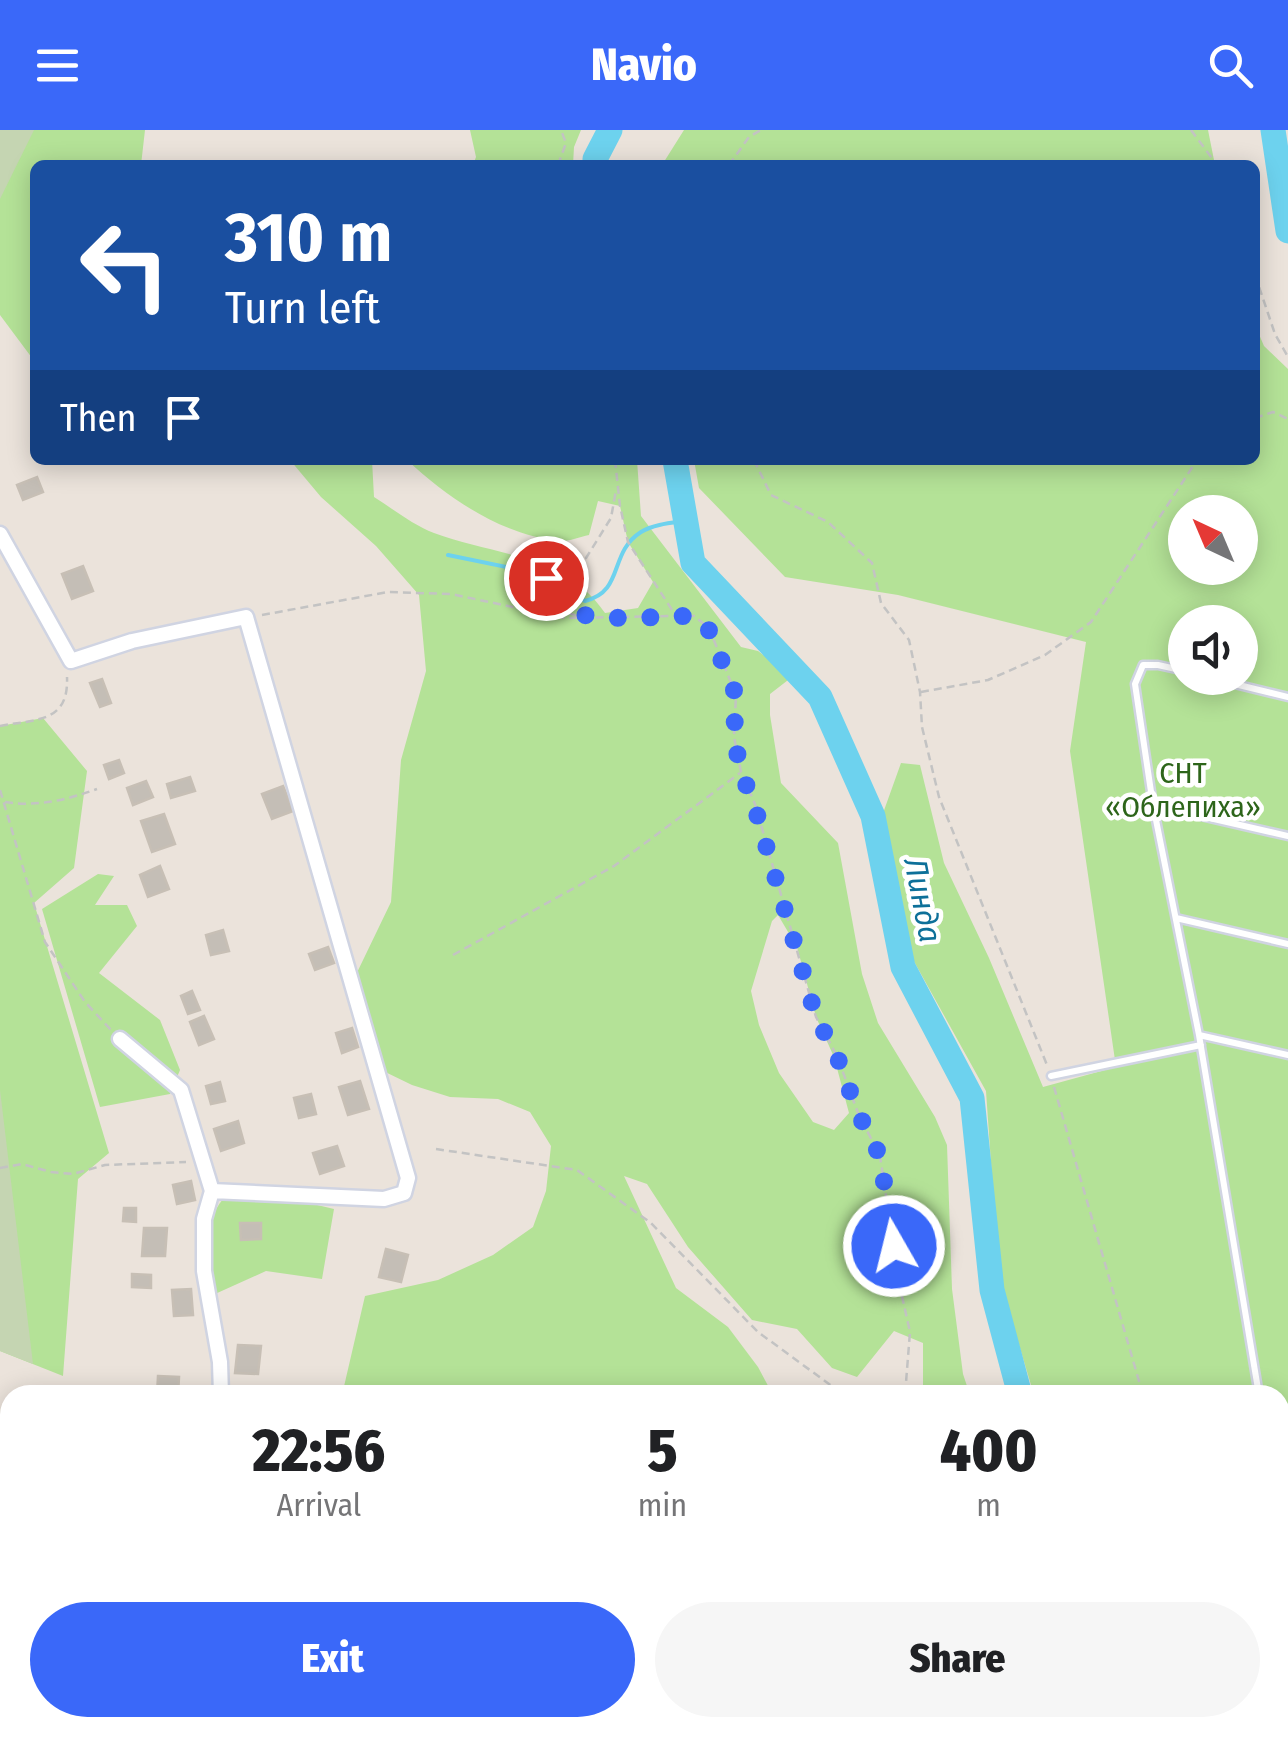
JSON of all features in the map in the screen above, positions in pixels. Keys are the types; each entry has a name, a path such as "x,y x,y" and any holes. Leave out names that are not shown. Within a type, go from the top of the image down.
{"street":[{"path":"0,534 71,661 132,640 246,616 408,1178 404,1194 384,1199 212,1191"},
{"path":"120,1039 182,1090 212,1191 204,1219 204,1271 221,1385"}],"lane":[{"path":"1168,667 1143,665 1135,684 1152,805 1201,1045 1257,1385"},
{"path":"1258,690 1288,697"},
{"path":"1152,805 1288,836"},
{"path":"1176,918 1288,944"},
{"path":"1199,1035 1288,1055"},
{"path":"1050,1076 1201,1045"}],"path":[{"path":"560,160 566,143 562,130"},
{"path":"733,160 749,137 761,130"},
{"path":"1191,130 1213,160"},
{"path":"1260,290 1275,334 1288,357"},
{"path":"1260,416 1273,412 1288,419"},
{"path":"615,465 628,542 676,616"},
{"path":"757,465 772,495 828,522 872,564 882,603 909,640 920,692 922,728 938,797 1050,1076 1139,1385"},
{"path":"920,692 988,680 1045,655 1091,622 1194,465"},
{"path":"578,616 548,602 543,593 545,582 556,565 586,558 611,518 617,483"},
{"path":"246,616 388,592 451,594 565,618 694,616 708,628 736,695 734,737 741,772 754,804 816,1017 880,1156 910,1332 906,1385"},
{"path":"0,726 44,718 59,711 68,696 71,661"},
{"path":"452,955 614,866 741,772"},
{"path":"4,802 31,806 97,789"},
{"path":"0,790 46,942 86,1002 120,1039"},
{"path":"436,1149 576,1170 651,1223 758,1332 830,1385"},
{"path":"0,1168 22,1164 72,1174 106,1165 142,1162 204,1164"}],"green space":[{"path":"0,130 145,130 142,160 30,160 30,355 0,315"},
{"path":"0,130 34,130 0,199"},
{"path":"470,130 581,130 573,160 475,160"},
{"path":"684,130 1208,130 1214,160 665,160"},
{"name":"СНТ «Облепиха»","path":"1260,337 1264,346 1288,369 1288,1385 1031,1385 999,1278 986,1091 911,956 882,816 901,763 920,765 944,863 1043,1087 1116,1067 1070,751 1086,642 898,595 785,577 699,488 695,465 1260,465"},
{"path":"294,465 372,465 374,497 418,526 550,568 571,579 605,613 638,608 653,582 628,542 620,506 598,501 589,535 562,541 537,537 476,512 413,465 637,465 641,516 741,647 758,651 792,677 770,694 781,783 838,843 862,974 878,1023 935,1117 947,1145 952,1289 967,1385 923,1385 923,1343 894,1331 857,1377 832,1368 797,1329 752,1320 688,1247 647,1184 624,1176 676,1288 728,1327 768,1385 344,1385 365,1296 438,1280 493,1255 533,1227 546,1191 551,1146 530,1112 498,1099 450,1097 377,1068 351,985 391,902 401,760 426,671 419,595 376,546 321,497","holes":["778,915 797,947 816,1017 834,1057 849,1113 834,1130 813,1122 779,1073 759,1025 751,991 772,921"]},
{"path":"43,718 87,771 74,868 34,903 109,1153 78,1179 63,1376 0,1351 0,726"},
{"path":"98,874 114,876 95,905 127,905 137,926 99,973 160,1020 180,1070 170,1094 100,1107 42,909"},
{"path":"0,1090 33,1364 0,1351"},
{"path":"223,1199 292,1199 334,1209 322,1279 266,1271 215,1294 209,1232"}],"building":[{"path":"37,477 43,492 23,500 17,485"},
{"path":"83,566 93,591 72,599 62,574"},
{"path":"102,679 111,703 100,707 90,683"},
{"path":"119,760 124,773 109,779 104,765"},
{"path":"190,777 195,791 171,798 167,784"},
{"path":"146,781 153,797 133,805 127,788"},
{"path":"283,786 293,811 272,819 262,794"},
{"path":"164,814 175,844 152,852 141,821"},
{"path":"160,866 169,889 148,897 140,875"},
{"path":"223,930 229,951 211,955 206,935"},
{"path":"328,947 334,963 315,970 309,954"},
{"path":"192,991 200,1010 188,1014 181,996"},
{"path":"204,1016 214,1039 199,1045 190,1022"},
{"path":"352,1028 358,1047 342,1053 336,1033"},
{"path":"360,1081 369,1109 348,1115 339,1087"},
{"path":"220,1082 225,1101 211,1104 206,1086"},
{"path":"311,1094 316,1114 299,1118 294,1098"},
{"path":"238,1121 244,1143 221,1151 214,1129"},
{"path":"337,1146 344,1166 320,1174 313,1153"},
{"path":"191,1181 195,1200 177,1204 173,1185"},
{"path":"124,1208 136,1208 136,1222 123,1221"},
{"path":"240,1223 261,1223 261,1239 241,1240"},
{"path":"144,1228 167,1228 165,1256 142,1256"},
{"path":"386,1249 408,1255 401,1282 379,1277"},
{"path":"132,1274 151,1275 151,1288 132,1287"},
{"path":"191,1289 193,1315 174,1316 172,1290"},
{"path":"238,1345 261,1346 258,1374 235,1373"},
{"path":"158,1376 179,1377 179,1385 158,1385"}],"waterway":[{"name":"Линда","path":"595,160 610,130"},
{"name":"Линда","path":"1273,130 1288,231"},
{"name":"Линда","path":"676,465 693,563 820,697 873,816 903,967 972,1098 992,1290 1017,1385"},
{"path":"448,555 531,572 585,601 606,589 624,550 641,532 686,521"}],"route":[{"path":"546,578 543,593 558,610 578,616 694,616 708,628 736,695 734,737 741,772 754,804 816,1017 880,1156 894,1246"}]}
